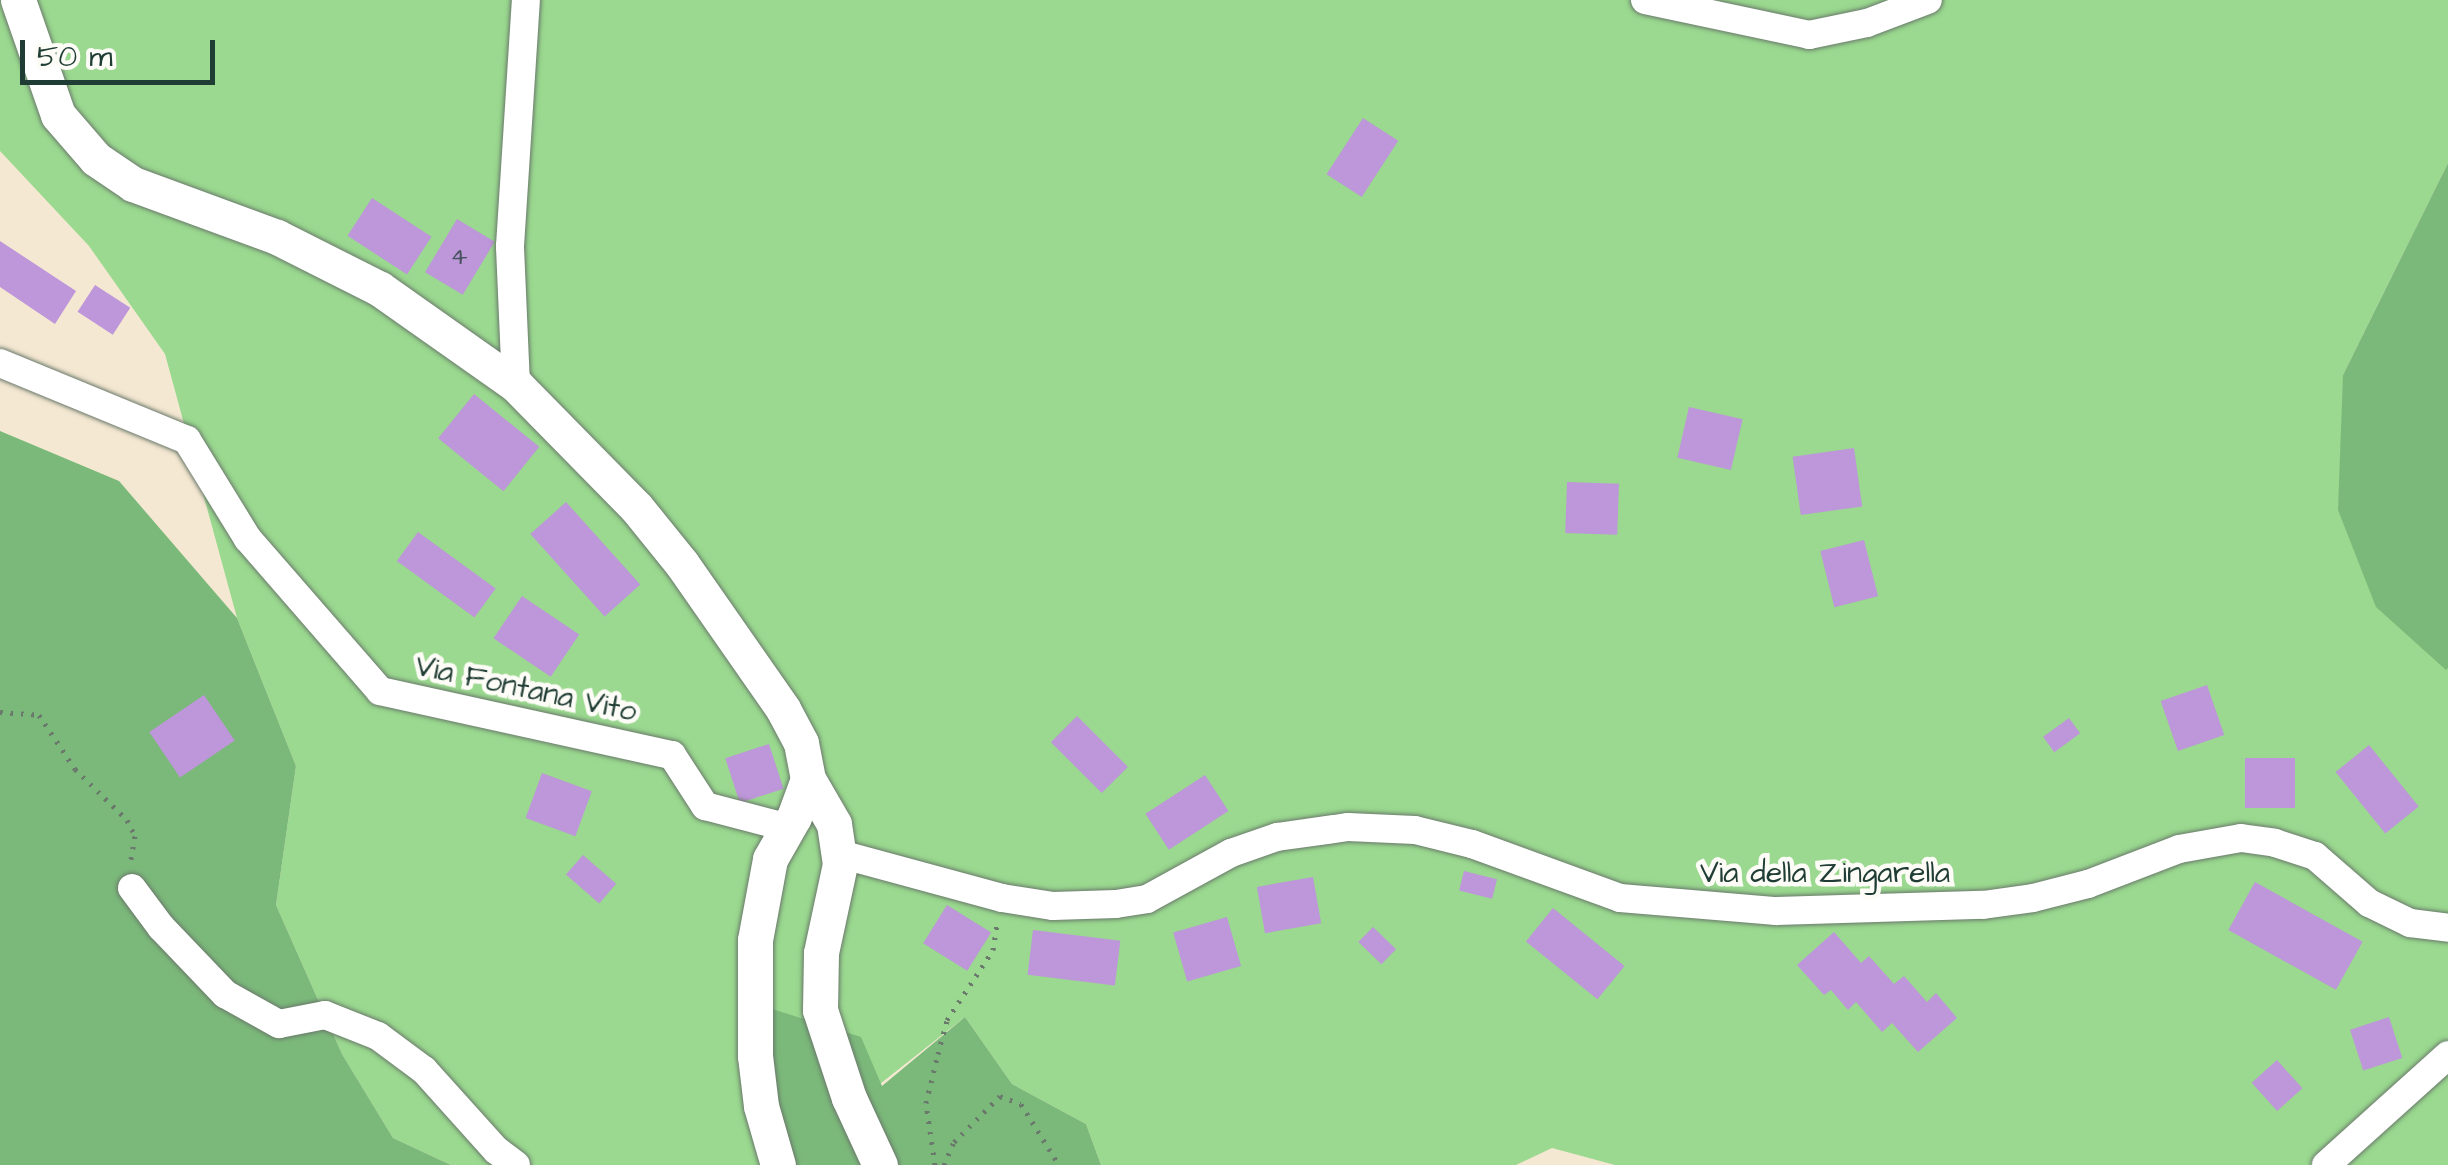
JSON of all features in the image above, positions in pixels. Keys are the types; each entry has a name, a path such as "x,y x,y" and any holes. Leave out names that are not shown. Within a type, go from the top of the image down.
{"street":[{"path":"18,0 58,115 96,159 132,184 326,258 380,289 516,385 636,507 682,564 783,708 801,744 808,779 834,824 840,854 820,953 820,1010 849,1098 880,1165"},
{"path":"516,385 510,246 526,0"},
{"path":"1645,0 1809,35 1867,23 1928,0"},
{"name":"Via Fontana Vito","path":"0,362 186,440 248,539 380,690 672,755 704,806 786,828"},
{"path":"777,1165 757,1079 752,1003 761,890 774,848 808,779"},
{"name":"Via della Zingarella","path":"840,854 1002,898 1053,906 1147,898 1232,853 1278,837 1348,828 1416,830 1472,844 1620,898 1776,911 1983,904 2070,889 2179,850 2241,838 2315,856 2369,903 2410,923 2448,928"},
{"path":"132,888 161,927 226,994 279,1024 325,1016 378,1036 436,1081 496,1150 516,1165"},
{"path":"2326,1165 2448,1055"}],"path":[{"path":"0,712 40,715 74,769 127,820 135,836 132,888"},
{"path":"935,1165 926,1104 938,1054 947,1020 993,950 1002,898"},
{"path":"944,1165 954,1142 982,1108 1000,1096 1020,1104 1059,1165"}],"green space":[{"path":"0,0 2448,0 2448,163 2343,375 2448,669 2448,1165 1615,1165 1552,1148 1516,1165 1101,1165 1086,1124 1012,1084 965,1017 777,1165 451,1165 393,1138 342,1054 276,905 296,766 237,618 165,354 89,246 0,151"},
{"path":"2448,163 2446,670 2376,607 2338,510 2343,375"},
{"path":"0,431 119,481 237,618 296,766 276,905 342,1054 393,1138 451,1165 0,1165"},
{"path":"753,1003 861,1037 882,1086 965,1017 1012,1084 1086,1124 1101,1165 777,1165"}],"building":[{"path":"1363,118 1398,141 1362,197 1327,174"},
{"path":"372,198 432,237 407,274 347,236"},
{"path":"457,219 495,242 463,295 425,272"},
{"path":"0,241 76,291 55,324 0,287"},
{"path":"95,285 130,308 113,335 78,312"},
{"path":"474,394 539,447 503,491 438,438"},
{"path":"1689,407 1743,419 1731,470 1677,458"},
{"path":"1854,448 1862,506 1801,515 1793,457"},
{"path":"1567,482 1619,484 1617,535 1565,533"},
{"path":"566,502 640,584 605,617 530,534"},
{"path":"418,532 496,588 475,618 397,561"},
{"path":"1864,540 1878,596 1834,607 1820,551"},
{"path":"522,596 579,635 551,677 493,638"},
{"path":"2207,685 2224,735 2178,751 2161,701"},
{"path":"204,695 235,741 180,778 149,732"},
{"path":"1077,716 1128,767 1102,793 1051,742"},
{"path":"2069,718 2080,733 2054,752 2043,737"},
{"path":"769,744 784,789 740,803 725,758"},
{"path":"2369,745 2419,806 2385,833 2336,772"},
{"path":"2245,758 2295,758 2295,808 2245,808"},
{"path":"542,773 592,791 575,836 526,818"},
{"path":"1205,775 1228,811 1169,850 1145,814"},
{"path":"583,855 616,884 599,903 566,875"},
{"path":"1464,871 1497,879 1492,899 1459,890"},
{"path":"1313,877 1321,923 1265,933 1257,887"},
{"path":"2255,882 2363,942 2336,990 2228,930"},
{"path":"947,905 991,933 967,971 923,943"},
{"path":"1553,908 1624,966 1597,999 1526,941"},
{"path":"1227,917 1241,966 1187,981 1173,932"},
{"path":"1373,927 1396,949 1381,964 1358,942"},
{"path":"1033,930 1120,941 1115,985 1028,975"},
{"path":"1834,932 1861,963 1869,956 1894,984 1904,976 1927,1002 1936,993 1957,1018 1918,1052 1892,1023 1882,1032 1856,1002 1848,1010 1831,990 1824,995 1797,965"},
{"path":"2389,1017 2402,1058 2363,1071 2350,1030"},
{"path":"2277,1060 2302,1088 2277,1111 2252,1083"}]}
